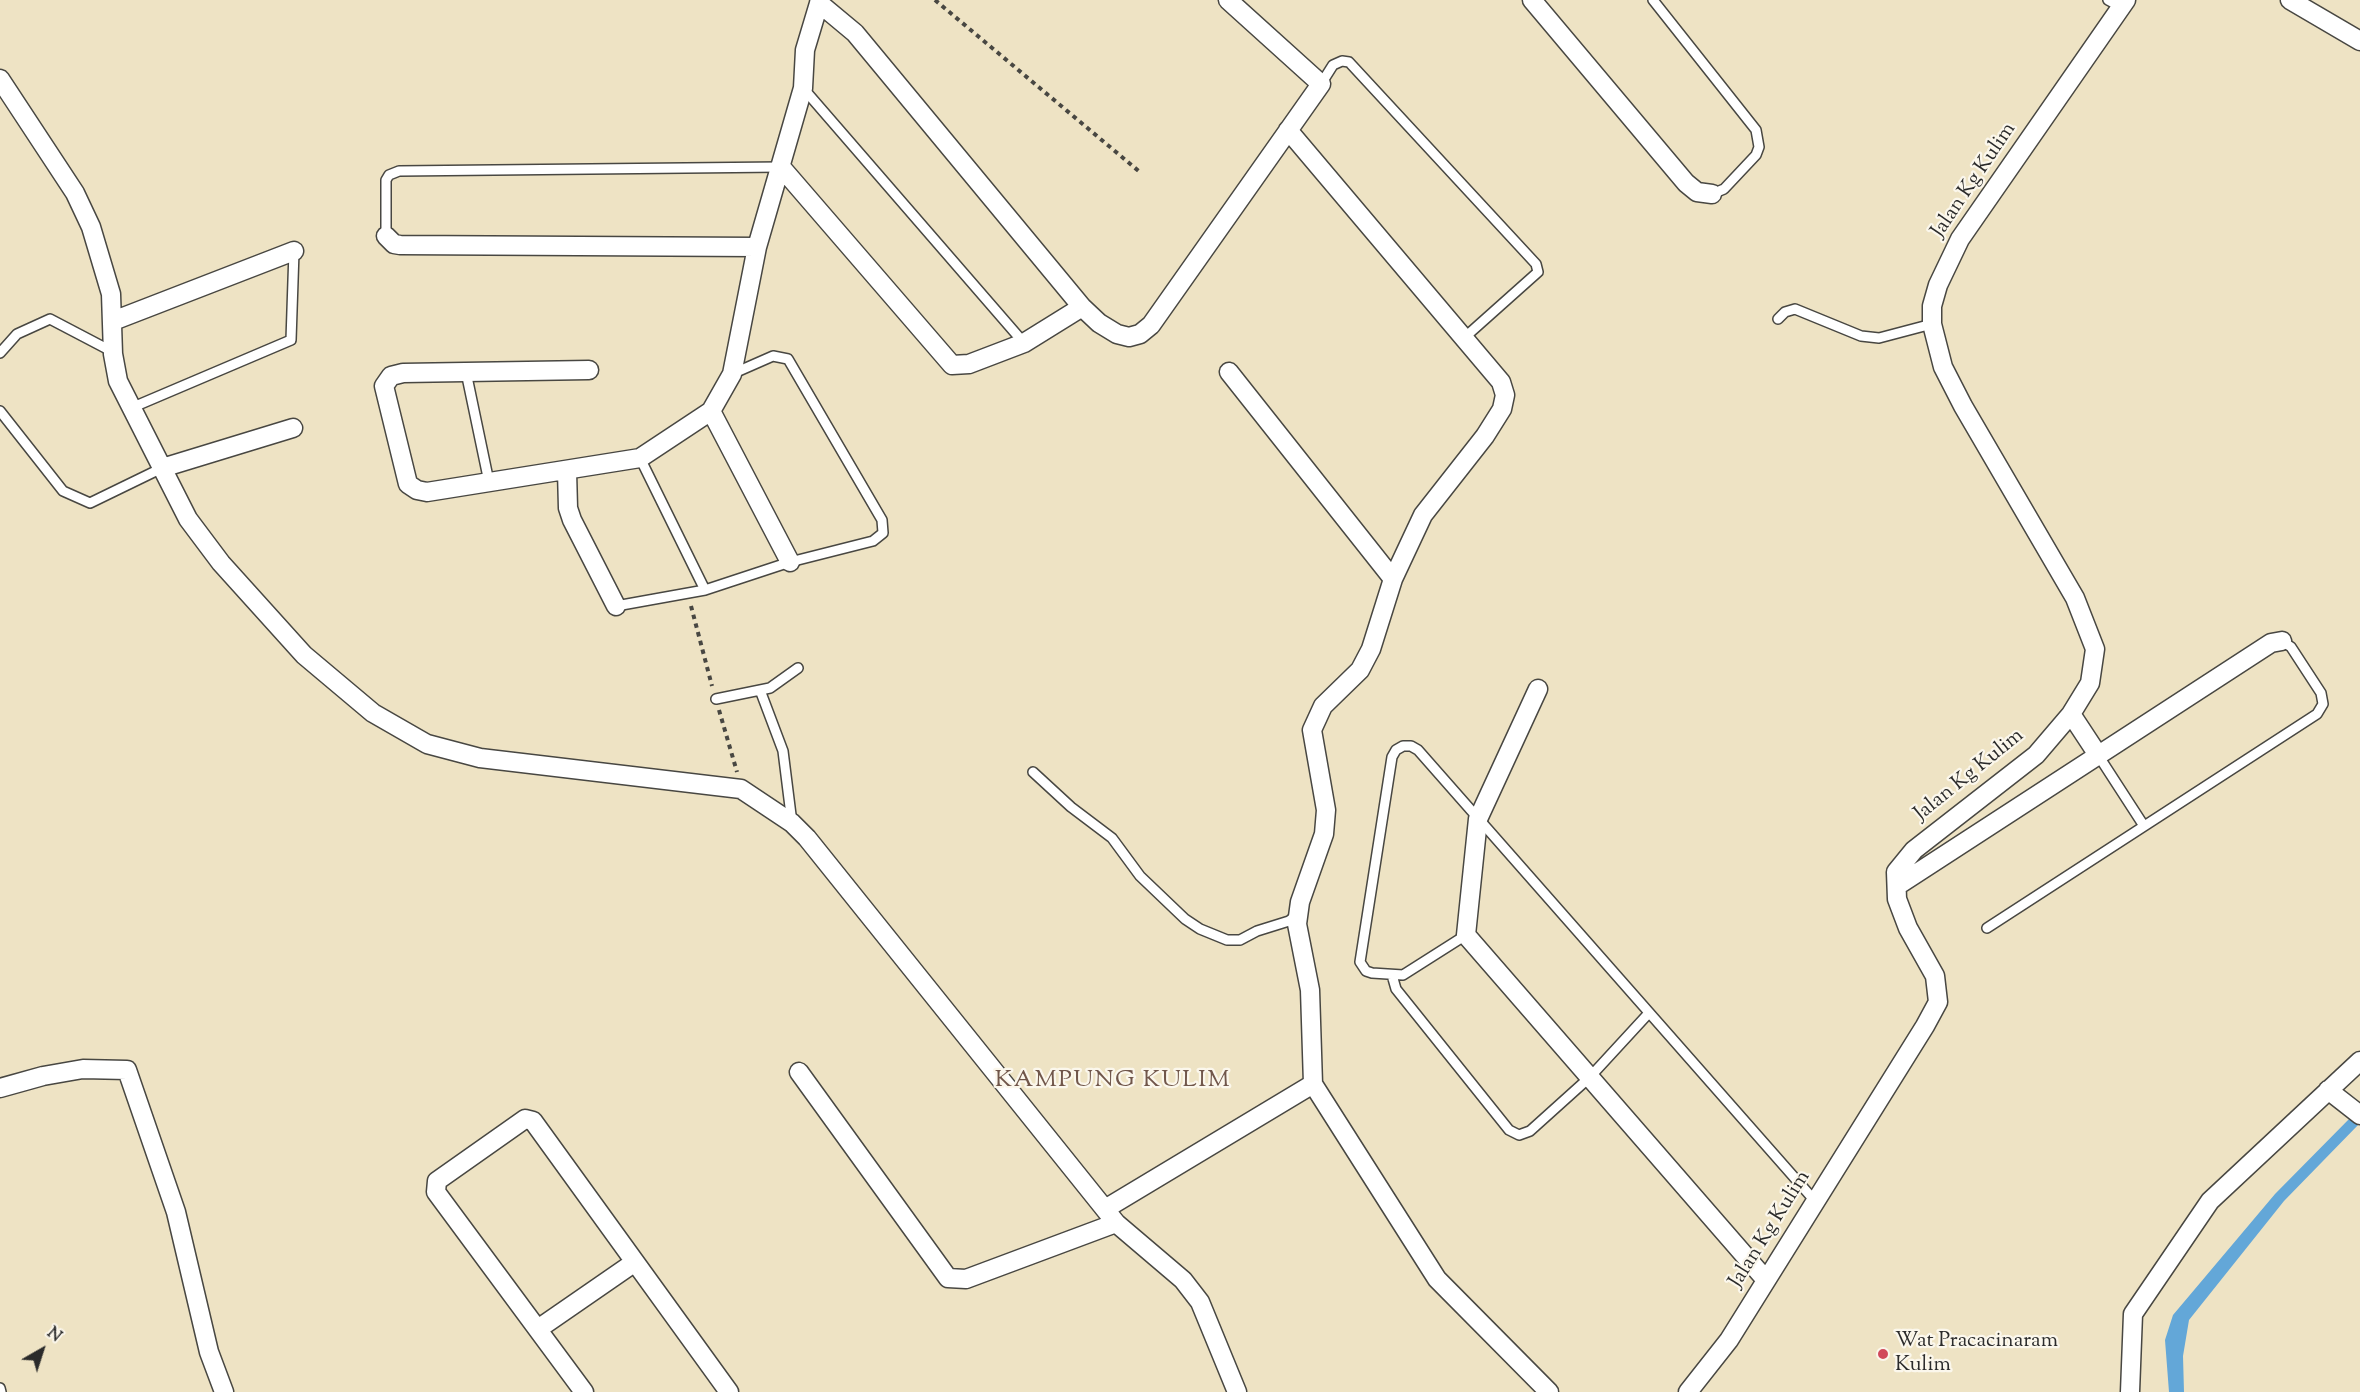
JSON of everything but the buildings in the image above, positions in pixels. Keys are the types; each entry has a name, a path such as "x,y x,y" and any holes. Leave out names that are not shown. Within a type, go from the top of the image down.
{"street":[{"path":"589,370 403,373 391,376 384,386 408,484 417,490 427,492 640,458 711,411 732,374 757,247 803,88 805,50 819,2 855,33 1082,307 1099,323 1117,334 1129,337 1140,334 1151,325 1321,84 1228,0"},
{"path":"1532,0 1686,183 1697,192 1712,194"},
{"path":"2290,0 2360,41"},
{"name":"Jalan Kg Kulim","path":"1688,1392 1729,1340 1926,1026 1938,1002 1935,976 1908,927 1897,899 1896,872 1914,850 2036,755 2071,714 2090,683 2095,649 2075,598 1963,406 1943,367 1932,324 1932,306 1938,285 1960,239 2119,3"},
{"path":"0,79 75,193 91,227 111,294 113,352 118,381 188,519 221,562 304,655 373,713 427,744 480,758 741,789 792,823 807,838 1110,1216 1183,1280 1200,1302 1237,1392"},
{"path":"1288,130 1464,338 1500,382 1505,395 1502,409 1485,436 1423,515 1393,579 1371,649 1360,670 1323,706 1312,730 1326,810 1324,834 1300,902 1298,924 1310,990 1313,1084 1437,1280 1549,1392"},
{"path":"781,166 952,364 969,364 1024,343 1082,307"},
{"path":"386,236 394,244 400,245 757,247"},
{"path":"113,321 294,251"},
{"path":"1229,372 1393,579"},
{"path":"711,411 790,562"},
{"path":"162,468 293,428"},
{"path":"567,471 568,508 572,520 616,606"},
{"path":"1897,886 2271,643 2282,641"},
{"path":"1538,689 1479,819 1466,935 1766,1280"},
{"path":"2071,714 2098,755"},
{"path":"2130,1392 2133,1314 2210,1201 2360,1061"},
{"path":"0,1088 43,1076 83,1069 127,1070 176,1212 209,1352 224,1392"},
{"path":"799,1072 948,1278 966,1279 1110,1216 1313,1084"},
{"path":"2328,1090 2360,1115"},
{"path":"584,1392 436,1192 437,1181 525,1119 533,1121 729,1392"},
{"path":"538,1329 635,1262"}],"lane":[{"path":"1653,0 1755,130 1759,147 1756,155 1724,189 1712,194"},
{"path":"1321,84 1333,65 1342,61 1349,62 1536,264 1538,272 1464,338"},
{"path":"803,88 1024,343"},
{"path":"386,236 385,185 389,175 399,171 781,166"},
{"path":"131,408 291,340 294,251"},
{"path":"1778,319 1785,312 1795,309 1861,336 1879,338 1932,324"},
{"path":"0,353 17,334 50,319 113,352"},
{"path":"616,606 705,590 790,562 879,538 884,526 788,359 773,356 732,374"},
{"path":"466,372 489,483"},
{"path":"0,411 63,491 90,502 162,468"},
{"path":"640,458 705,590"},
{"path":"1987,928 2321,710 2323,704 2321,693 2291,647 2282,641"},
{"path":"716,699 770,688 798,668"},
{"path":"760,690 783,751 792,823"},
{"path":"1466,935 1403,975 1366,971 1362,967 1359,956 1392,757 1396,750 1411,746 1418,750 1815,1201"},
{"path":"2098,755 2144,826"},
{"path":"1033,772 1071,807 1105,831 1140,876 1185,919 1200,929 1227,939 1240,940 1257,930 1289,921 1299,913"},
{"path":"1392,975 1396,989 1514,1134 1530,1131 1590,1077 1648,1014"}],"path":[{"path":"935,0 1141,173"}],"water":[{"path":"2353,1115 2360,1123 2284,1201 2189,1320 2183,1356 2184,1392 2169,1392 2165,1340 2173,1315 2275,1194"}],"place":[{"name":"Wat Pracacinaram Kulim","path":"1883,1354"}],"district":[{"name":"KAMPUNG KULIM","path":"1113,1082"}]}
